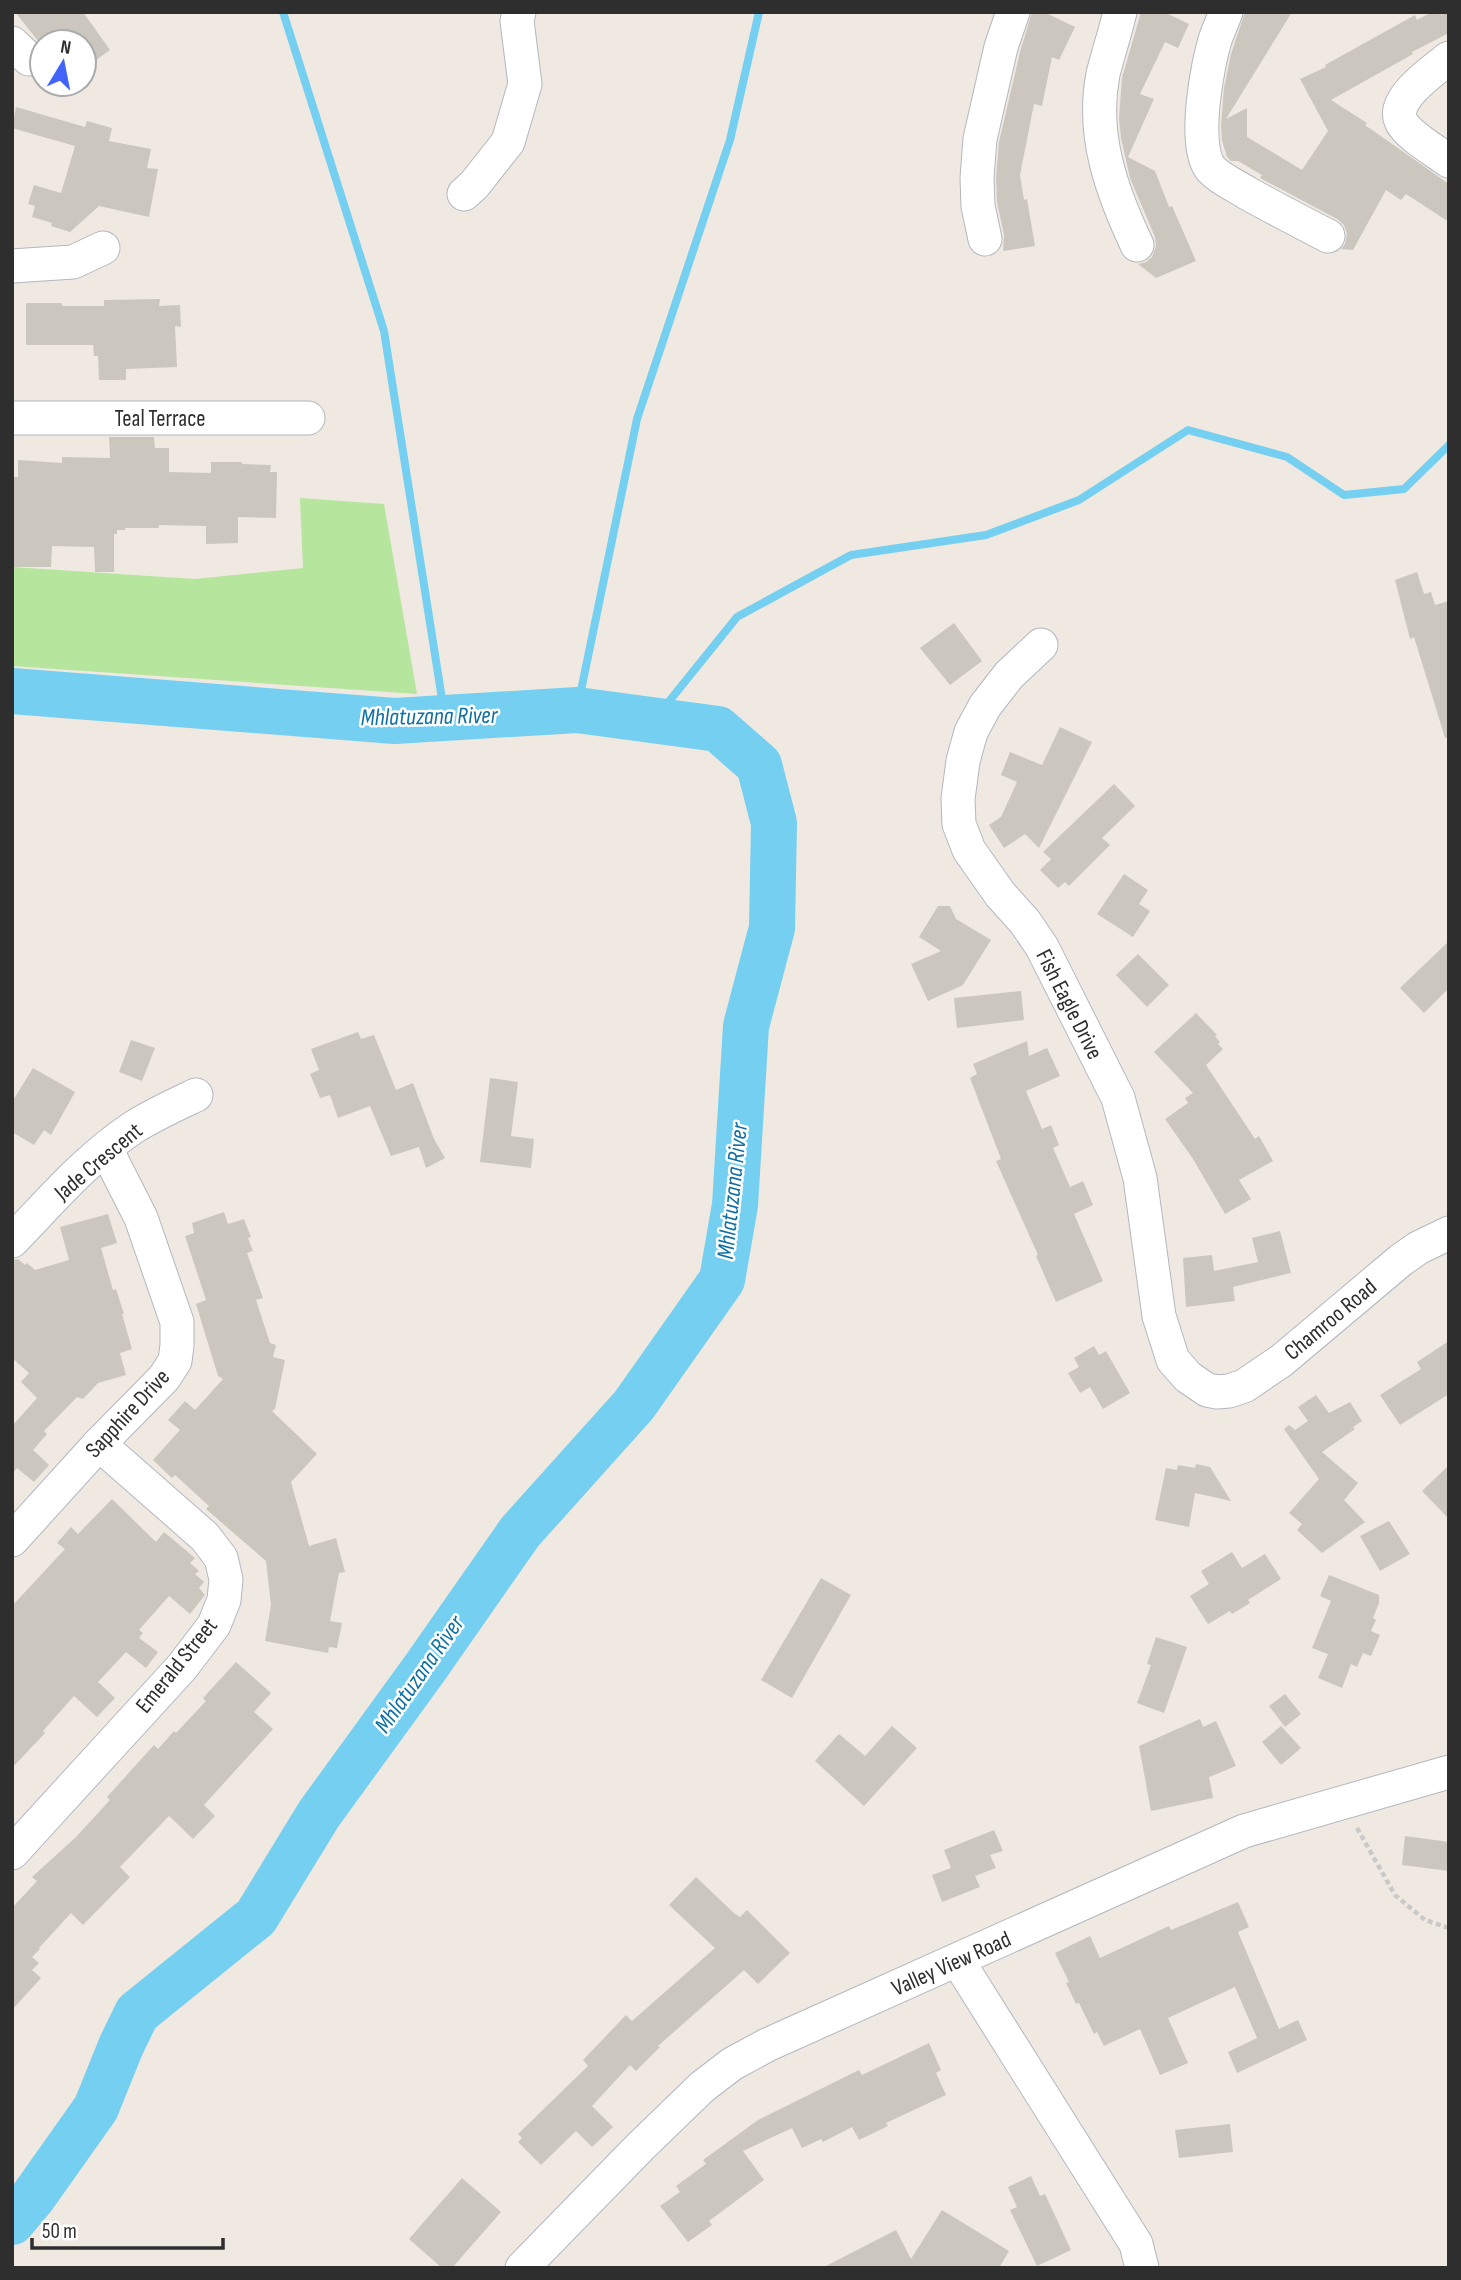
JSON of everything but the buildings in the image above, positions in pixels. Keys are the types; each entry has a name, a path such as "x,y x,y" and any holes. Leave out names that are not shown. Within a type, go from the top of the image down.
{"street":[{"path":"464,194 508,142 525,84 517,21 519,12"},
{"path":"985,239 978,206 976,178 980,139 1001,47 1013,12"},
{"path":"1121,12 1103,75 1100,124 1106,168 1118,204 1137,245"},
{"path":"1226,12 1216,37 1207,73 1202,111 1204,154 1210,169 1253,196 1328,236"},
{"path":"1449,58 1409,92 1402,101 1400,111 1401,121 1409,130 1449,161"},
{"path":"12,266 73,262 103,248"},
{"name":"Teal Terrace","path":"12,418 308,418"},
{"name":"Fish Eagle Drive","path":"1041,645 1009,675 985,706 971,732 963,761 958,799 960,824 970,850 1000,894 1025,922 1042,947 1118,1098 1140,1178 1159,1317 1173,1360 1188,1377 1207,1390"},
{"name":"Jade Crescent","path":"12,1241 64,1186 106,1149 150,1118 196,1095"},
{"name":"Sapphire Drive","path":"12,1540 99,1444 164,1378 175,1361 177,1322 141,1218 106,1149"},
{"name":"Chamroo Road","path":"1207,1390 1229,1391 1244,1386 1281,1362 1401,1260 1418,1248 1449,1233"},
{"name":"Emerald Street","path":"12,1853 181,1667 214,1625 223,1600 226,1579 221,1558 205,1537 99,1444"},
{"name":"Valley View Road","path":"522,2268 555,2253 702,2087 732,2064 767,2045 1244,1831 1449,1772"},
{"path":"958,1961 1136,2244 1142,2268"}],"path":[{"path":"1342,1803 1395,1895 1425,1920 1449,1928"}],"green space":[{"path":"300,498 384,504 417,694 12,666 12,567 195,579 303,568"}],"waterway":[{"path":"283,12 384,331 445,718"},
{"path":"577,710 637,419 730,140 759,12"},
{"path":"654,720 737,617 851,555 986,535 1079,500 1188,430 1287,457 1344,495 1404,489 1449,445"},
{"name":"Mhlatuzana River","path":"12,691 395,721 577,710 718,729 759,765 774,823 772,928 746,1026 735,1205 722,1280 634,1405 520,1532 319,1814 256,1917 137,2013 96,2108 12,2222"}]}
